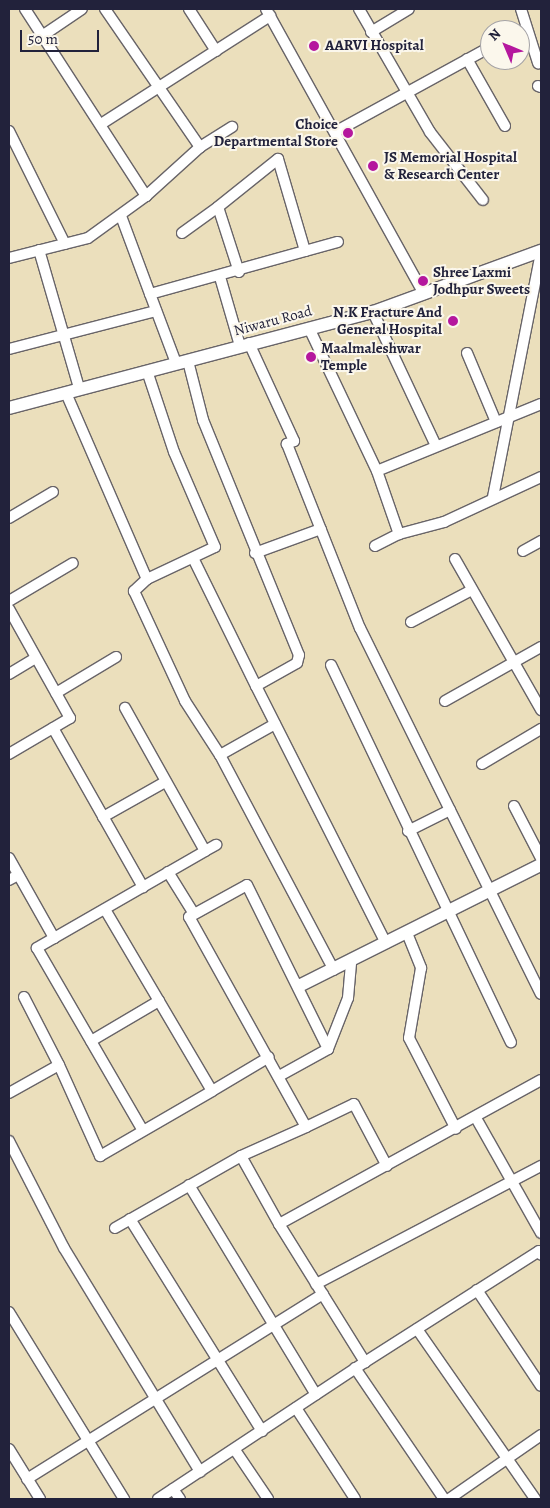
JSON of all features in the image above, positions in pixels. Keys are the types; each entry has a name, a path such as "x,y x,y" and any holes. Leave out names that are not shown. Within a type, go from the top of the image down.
{"street":[{"path":"24,9 101,124 146,196"},
{"path":"42,36 82,9"},
{"path":"104,9 200,147"},
{"path":"189,9 216,51"},
{"path":"359,9 406,93 458,172 483,200"},
{"path":"372,32 409,9"},
{"path":"101,124 216,51 268,12 424,294"},
{"path":"530,45 538,63"},
{"path":"335,132 480,52"},
{"path":"467,59 505,126"},
{"path":"9,256 88,238 121,216 146,196 200,147 232,127"},
{"path":"9,131 65,244"},
{"path":"182,233 278,159 305,251"},
{"path":"218,207 239,272"},
{"path":"121,216 156,311 182,362 255,553 300,660 256,686"},
{"path":"150,294 239,272 338,242"},
{"path":"40,250 79,388"},
{"path":"493,497 541,251"},
{"name":"Niwaru Road","path":"9,408 79,388 374,312 541,251"},
{"path":"220,277 245,345 294,440 287,444 360,628 541,994"},
{"path":"9,349 156,311"},
{"path":"374,312 436,446"},
{"path":"309,328 377,471 400,534"},
{"path":"467,353 496,422"},
{"path":"147,371 174,452 215,548 147,579 134,592 185,701 220,755 334,970"},
{"path":"66,393 147,579"},
{"path":"377,471 541,404"},
{"path":"375,546 400,534 444,522 493,497 541,477"},
{"path":"9,518 53,492"},
{"path":"255,553 321,529"},
{"path":"523,550 541,541"},
{"path":"193,558 386,943"},
{"path":"455,560 541,710"},
{"path":"9,601 74,563"},
{"path":"411,622 472,590"},
{"path":"9,609 70,718 9,754"},
{"path":"445,701 541,647"},
{"path":"56,693 116,657"},
{"path":"9,674 36,658"},
{"path":"331,665 408,831 511,1042"},
{"path":"125,708 205,850"},
{"path":"220,755 275,724"},
{"path":"53,728 143,887"},
{"path":"482,764 541,729"},
{"path":"103,817 165,782"},
{"path":"514,806 541,858"},
{"path":"408,831 450,810"},
{"path":"143,1131 37,948 216,845"},
{"path":"9,858 13,877 54,938"},
{"path":"299,986 541,865"},
{"path":"168,872 194,914"},
{"path":"306,1127 269,1057 189,917 247,884 299,986 328,1049"},
{"path":"105,909 212,1091"},
{"path":"406,933 421,968 409,1038 456,1129"},
{"path":"279,1076 328,1049 348,998 351,961"},
{"path":"24,997 59,1065 100,1156 269,1057"},
{"path":"91,1041 159,1001"},
{"path":"9,1092 59,1065"},
{"path":"279,1224 456,1129 541,1080"},
{"path":"115,1228 241,1156 354,1104 387,1166"},
{"path":"476,1118 510,1182 541,1233"},
{"path":"9,1140 64,1248 200,1472"},
{"path":"241,1156 279,1224 365,1362"},
{"path":"316,1284 541,1166"},
{"path":"189,1185 273,1327 316,1395"},
{"path":"130,1219 262,1431"},
{"path":"158,1499 235,1450 355,1368 540,1252"},
{"path":"478,1290 541,1386"},
{"path":"27,1479 323,1294"},
{"path":"9,1312 124,1499"},
{"path":"417,1329 535,1499"},
{"path":"355,1368 444,1499"},
{"path":"296,1408 355,1499"},
{"path":"449,1499 541,1435"},
{"path":"9,1448 40,1499"},
{"path":"235,1450 268,1499"},
{"path":"173,1489 180,1499"}],"place":[{"name":"AARVI Hospital","path":"314,46"},
{"name":"Choice Departmental Store","path":"348,133"},
{"name":"JS Memorial Hospital & Research Center","path":"373,166"},
{"name":"Shree Laxmi Jodhpur Sweets","path":"423,281"},
{"name":"N.K Fracture And General Hospital","path":"453,321"},
{"name":"Maalmaleshwar Temple","path":"311,357"}]}
